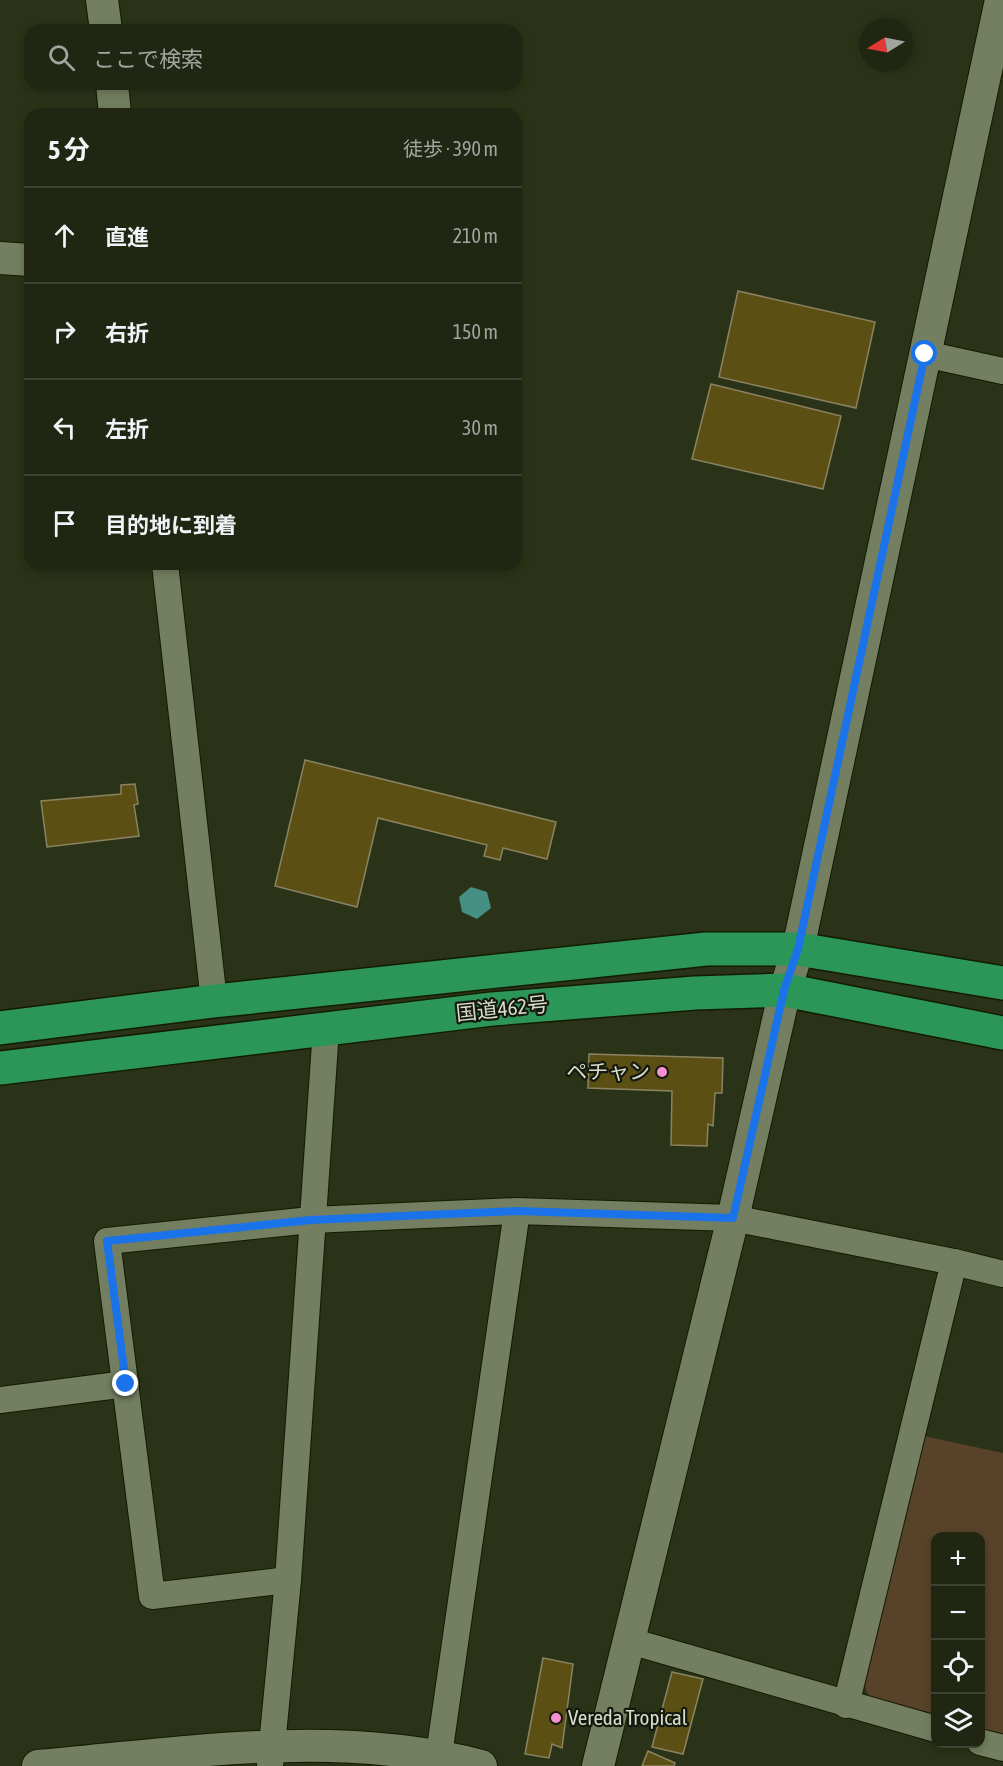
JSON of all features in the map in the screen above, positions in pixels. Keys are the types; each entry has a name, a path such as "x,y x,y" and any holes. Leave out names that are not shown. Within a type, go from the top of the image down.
{"highway":[{"name":"国道462号","path":"0,1028 214,1001 706,949 798,949 1003,983"},
{"name":"国道462号","path":"0,1068 492,1009 696,993 784,990 1003,1033"}],"street":[{"path":"102,0 105,24"},
{"path":"598,1766 733,1218 784,990 798,949 1001,0"},
{"path":"113,90 114,108"},
{"path":"0,258 24,260"},
{"path":"925,354 1003,371"},
{"path":"166,570 214,1001"},
{"path":"271,1757 288,1580 311,1220 326,1029"},
{"path":"439,1755 517,1211"},
{"path":"288,1580 152,1596 107,1241 311,1220 517,1211 733,1218 1003,1274"},
{"path":"846,1705 954,1262"},
{"path":"0,1400 126,1384"},
{"path":"630,1641 931,1728"},
{"path":"985,1743 1003,1748"},
{"path":"38,1766 271,1757 363,1746 439,1755 481,1766"}],"shaded area":[{"path":"924,1436 1003,1453 1003,1737 985,1732 985,1532 931,1532 931,1717 869,1698 863,1681"}],"water":[{"path":"471,887 487,892 491,908 477,919 462,912 459,897"}],"building":[{"path":"738,291 875,322 856,408 719,377"},
{"path":"711,384 841,416 823,489 692,459"},
{"path":"305,760 556,822 547,859 503,848 500,860 484,856 487,845 378,818 357,907 275,886"},
{"path":"135,784 138,804 134,805 139,836 47,847 41,801 121,794 121,785"},
{"path":"589,1054 723,1058 722,1093 715,1093 713,1126 708,1124 707,1146 671,1145 672,1091 588,1088"},
{"path":"543,1658 573,1664 562,1748 552,1744 549,1758 525,1754"},
{"path":"672,1672 703,1679 683,1754 652,1747"},
{"path":"648,1751 675,1763 674,1766 642,1766"}],"place":[{"name":"ペチャン","path":"662,1072"},
{"name":"Vereda Tropical","path":"556,1718"}],"route":[{"path":"126,1384 107,1241 311,1220 517,1211 733,1218 784,990 798,949 925,354"}]}
